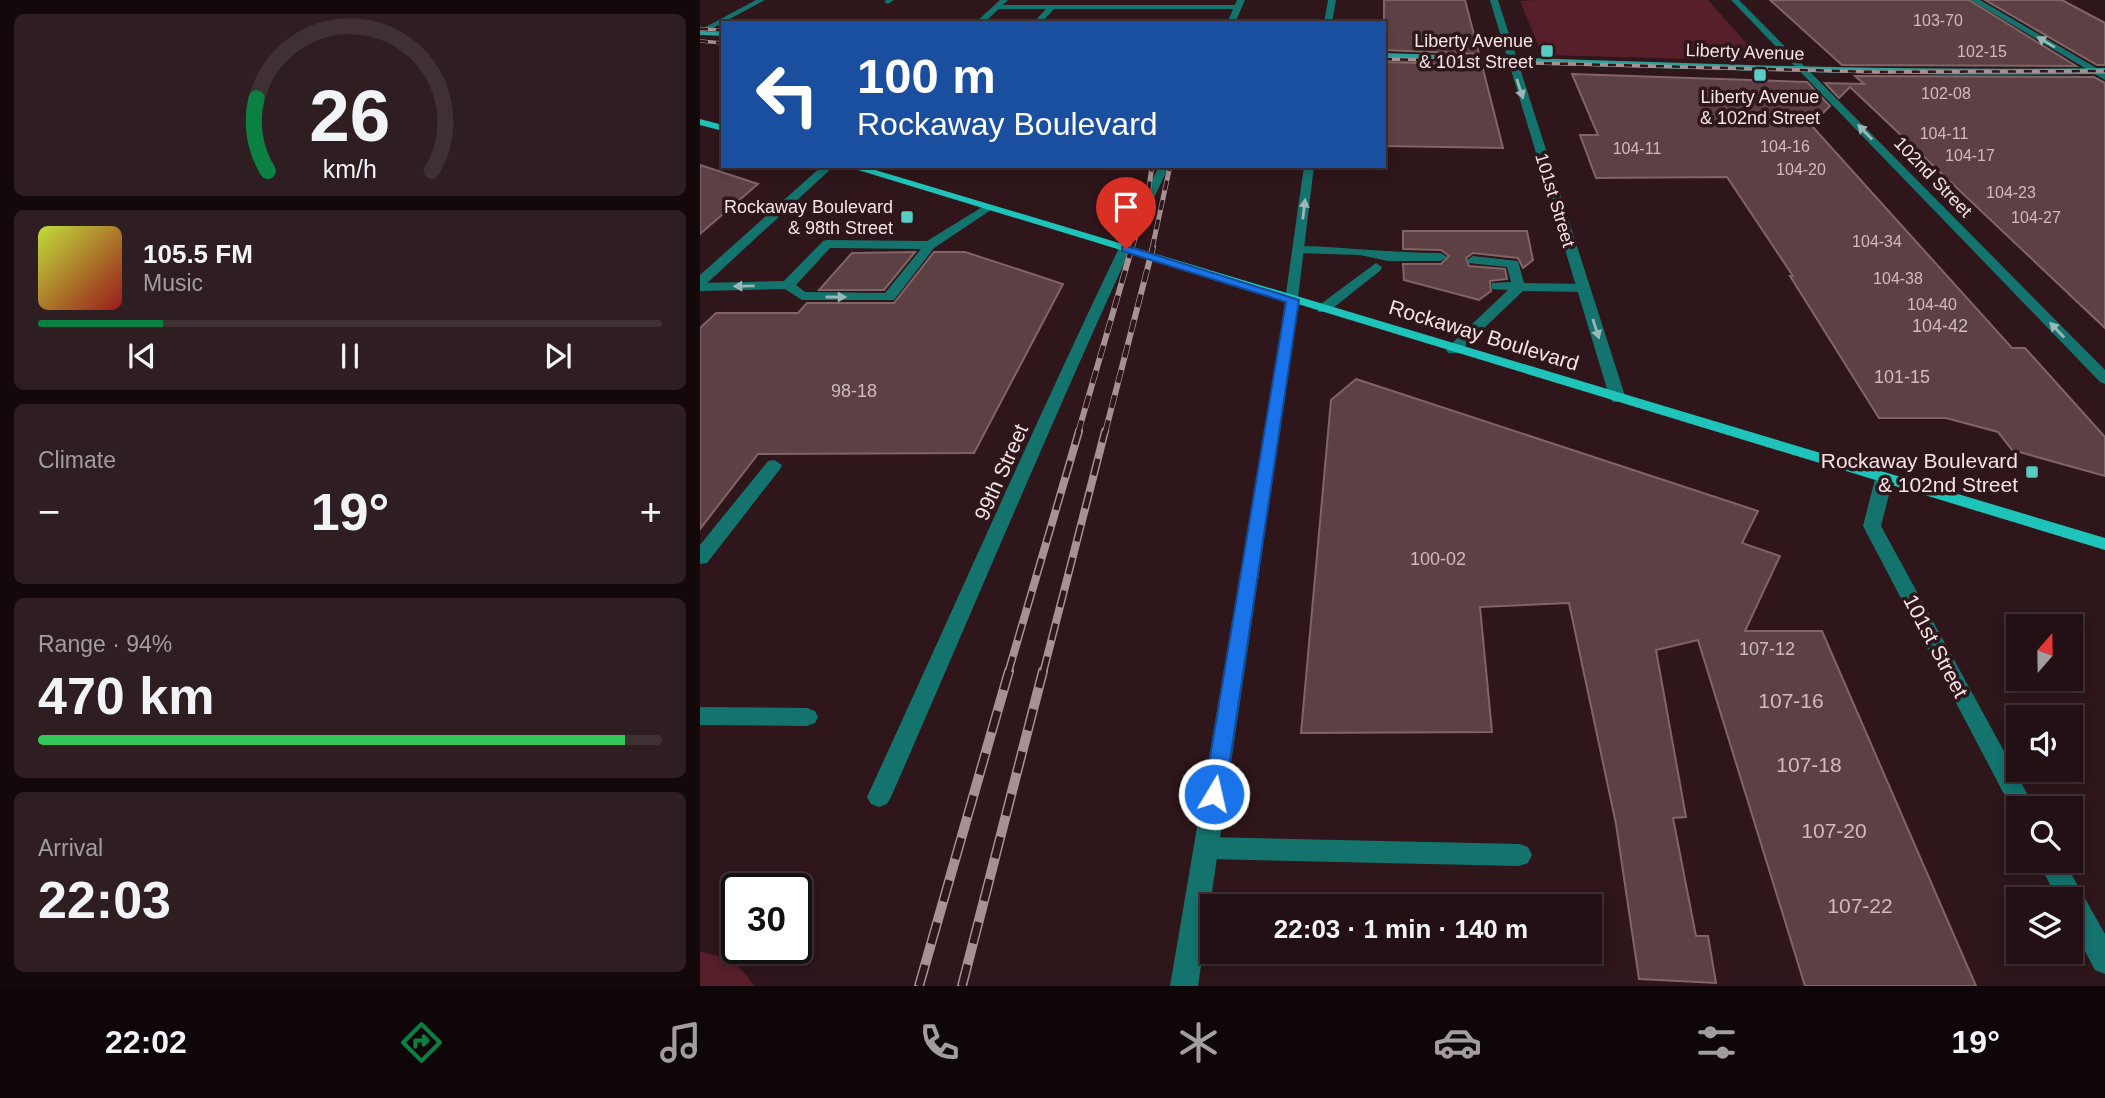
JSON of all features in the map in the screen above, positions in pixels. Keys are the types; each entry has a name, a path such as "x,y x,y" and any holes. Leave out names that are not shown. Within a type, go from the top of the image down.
{"main road":[{"path":"700,122 721,127"},
{"name":"Rockaway Boulevard","path":"857,168 1453,350 2105,544"}],"street":[{"path":"722,21 761,0"},
{"path":"981,21 1004,0"},
{"path":"1328,21 1332,0"},
{"name":"101st Street","path":"1494,0 1618,399"},
{"name":"102nd Street","path":"1735,0 2105,379"},
{"path":"1975,0 2102,73"},
{"path":"996,7 1113,7 1177,11 1239,4 1232,21"},
{"path":"1039,21 1052,7"},
{"path":"1107,15 1113,7"},
{"path":"700,33 721,22"},
{"path":"700,33 721,34"},
{"name":"Liberty Avenue","path":"1386,55 1804,70 1969,74 2102,73"},
{"path":"700,282 827,168"},
{"name":"99th Street","path":"879,797 1051,414 1099,300 1163,168"},
{"path":"1184,986 1293,300 1309,168"},
{"path":"700,287 788,285 802,296 889,297 930,245 988,208"},
{"path":"788,285 827,244 930,245"},
{"path":"1298,250 1360,251 1406,262"},
{"path":"1323,309 1388,257 1441,257"},
{"path":"1473,260 1513,264 1519,287"},
{"path":"1376,267 1394,272"},
{"path":"1497,286 1583,288"},
{"path":"1453,350 1519,287"},
{"path":"1483,296 1502,302"},
{"path":"700,558 774,465"},
{"name":"101st Street","path":"1884,479 1872,526 2017,796"},
{"path":"700,716 807,717"},
{"path":"1206,848 1519,855"},
{"path":"2058,873 2105,961"}],"shaded area":[{"path":"1708,0 1762,61 1542,55 1520,1"},
{"path":"700,952 721,958 721,964 734,964 754,986 700,986"}],"building":[{"path":"1384,0 1465,0 1479,54 1386,50"},
{"path":"1770,0 1969,0 2076,66 1842,65"},
{"path":"1985,0 2062,0 2105,23 2105,65 2097,65"},
{"path":"1386,62 1482,65 1503,148 1386,146"},
{"path":"1572,74 1807,82 1830,106 1811,125 2012,348 2025,348 2105,437 2105,476 2012,450 1998,432 1946,418 1879,418 1790,276 1793,276 1727,177 1596,178 1580,135 1598,135"},
{"path":"1855,76 2094,77 2105,83 2105,328 1850,87 1839,98 1825,83 1864,84"},
{"path":"700,165 758,184 700,234"},
{"path":"1403,231 1527,231 1533,260 1523,268 1518,258 1473,253 1466,258 1469,266 1505,269 1507,279 1490,281 1491,291 1479,300 1404,280 1403,264 1441,264 1449,256 1441,250 1403,249"},
{"path":"915,252 884,290 819,290 852,253"},
{"path":"934,252 965,252 1063,284 974,453 758,454 700,529 700,328 716,313 798,313 807,303 894,303"},
{"path":"1356,379 1758,511 1742,543 1780,556 1745,631 1822,631 1976,986 1805,986 1698,640 1656,650 1686,817 1673,818 1696,936 1708,936 1716,983 1639,979 1616,824 1569,603 1480,607 1492,732 1301,733 1331,400"}],"railway":[{"path":"700,29 721,30"},
{"path":"700,41 721,43"},
{"path":"1386,59 1878,72 2105,71"},
{"path":"1132,249 1148,194 1152,168"},
{"path":"1152,249 1170,168"},
{"path":"1078,433 1132,247"},
{"path":"1105,433 1153,247"},
{"path":"1008,673 1079,431"},
{"path":"1043,673 1105,431"},
{"path":"919,986 1009,671"},
{"path":"962,986 1043,671"}],"place":[{"name":"Liberty Avenue & 101st Street","path":"1547,51"},
{"name":"Liberty Avenue & 102nd Street","path":"1760,75"},
{"name":"Rockaway Boulevard & 98th Street","path":"907,217"},
{"name":"Rockaway Boulevard & 102nd Street","path":"2032,472"}],"route":[{"path":"1126,249 1293,300 1214,794"}]}
